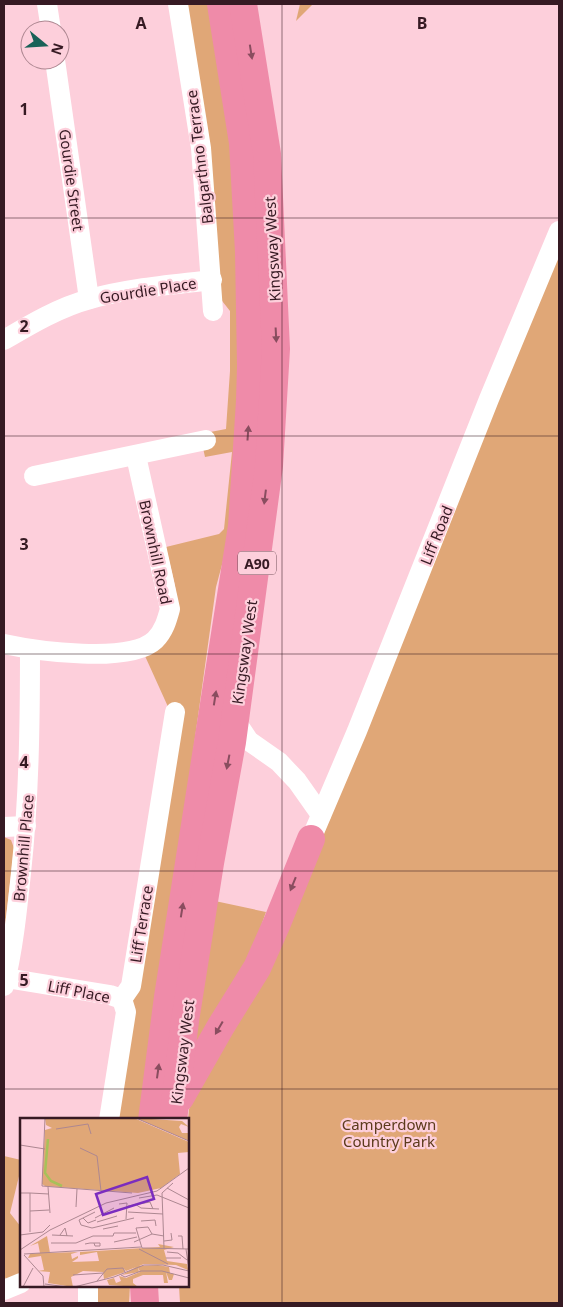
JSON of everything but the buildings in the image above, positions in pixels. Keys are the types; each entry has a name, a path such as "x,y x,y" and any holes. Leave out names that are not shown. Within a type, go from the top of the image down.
{"highway":[{"name":"Kingsway West","path":"167,1116 168,997 242,526 249,410 251,366 250,281 243,143 222,4"},
{"name":"Kingsway West","path":"167,1116 235,720 269,466 276,349 267,154 243,4"},
{"path":"167,1116 257,968 316,827"},
{"path":"144,1287 145,1303"},
{"path":"164,1287 164,1303"}],"street":[{"path":"48,4 50,20"},
{"name":"Balgarthno Terrace","path":"178,4 201,148 213,311"},
{"name":"Gourdie Street","path":"56,70 89,299"},
{"name":"Liff Road","path":"316,827 559,231"},
{"name":"Gourdie Place","path":"4,340 42,319 89,299 138,288 212,280"},
{"path":"34,476 206,440"},
{"name":"Brownhill Road","path":"4,644 30,650 77,654 115,653 141,648 155,640 165,626 170,609 136,456"},
{"name":"Brownhill Place","path":"5,982 18,905 26,826 30,746 30,650"},
{"name":"Liff Terrace","path":"109,1118 126,1012 122,1000 131,986 168,720"},
{"path":"235,720 249,742 279,762 296,781 316,827"},
{"path":"4,827 26,826"},
{"name":"Liff Place","path":"5,982 110,996 122,1000"},
{"path":"4,1290 20,1283"}],"green space":[{"path":"183,4 211,4 231,144 242,366 230,535 216,587 142,1118 116,1118 169,709 145,656 164,643 172,633 176,621 177,597 166,547 219,534 224,529 232,452 205,457 203,448 205,433 226,429 230,371 230,311 219,297"},
{"path":"300,4 313,4 296,21"},
{"name":"Camperdown Country Park","path":"559,252 559,1303 180,1303 179,1287 189,1287 189,1109 232,1028"},
{"path":"4,837 11,840 14,848 4,935"},
{"path":"215,901 266,912 243,977 188,1067"},
{"path":"4,1156 20,1160 20,1172 10,1213 20,1226 20,1274 6,1280 4,1274"},
{"path":"95,1287 130,1287 129,1303 94,1303"}]}
